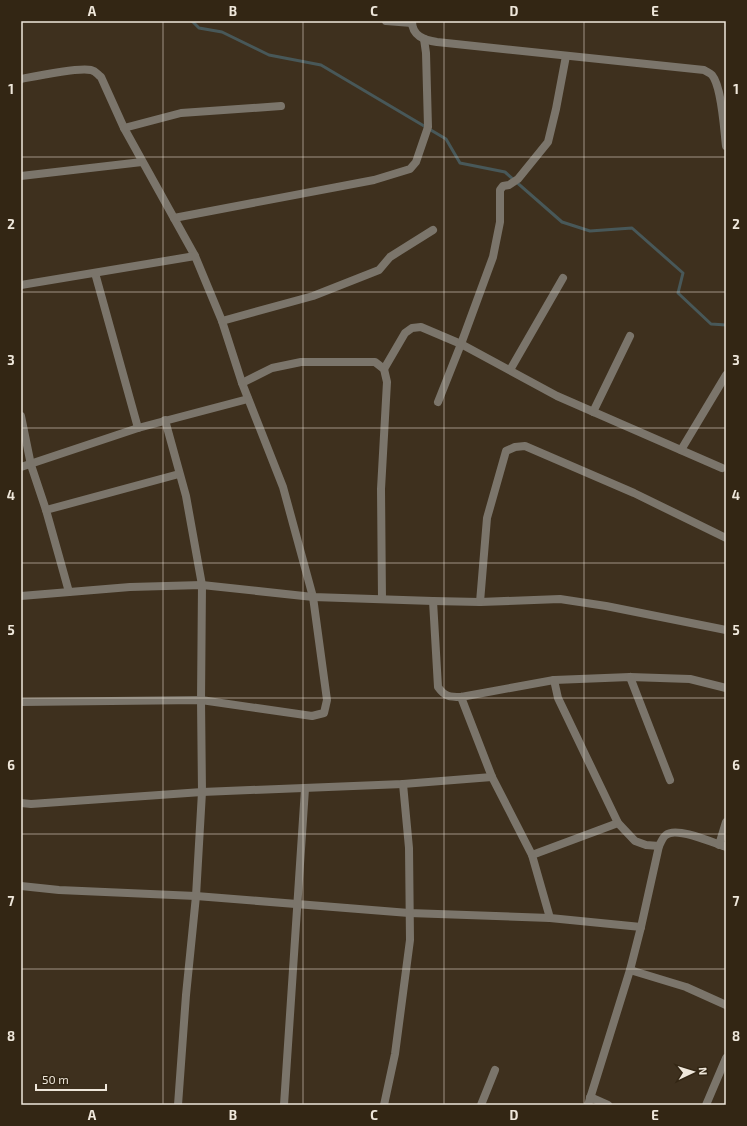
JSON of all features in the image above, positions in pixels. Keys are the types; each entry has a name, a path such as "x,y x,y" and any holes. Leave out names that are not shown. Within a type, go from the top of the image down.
{"street":[{"path":"386,21 412,22 415,33 424,40 704,70 712,74 723,103 726,146"},
{"path":"174,218 374,180 410,169 416,162 428,127 426,53 424,40"},
{"path":"438,402 493,257 500,222 500,190 503,186 509,185 518,179 548,142 566,56"},
{"path":"21,79 79,70 90,70 96,72 142,162 195,256 222,321 242,383 283,487 313,597 327,700 324,713 312,716 201,700 21,702"},
{"path":"124,128 181,113 281,106"},
{"path":"21,176 142,162"},
{"path":"222,321 313,296 379,270 390,257 432,230"},
{"path":"21,285 95,274 195,256"},
{"path":"95,274 138,428"},
{"path":"510,370 563,278"},
{"path":"384,369 405,333 412,328 421,327 461,344 557,396 722,468"},
{"path":"593,412 630,336"},
{"path":"242,383 272,368 302,362 375,362 384,369 387,382 381,489 382,599"},
{"path":"681,450 726,375"},
{"path":"21,467 138,428 248,399"},
{"path":"21,416 30,465 46,510 69,592"},
{"path":"165,420 186,496 202,585 202,792 196,896 186,995 178,1105"},
{"path":"480,602 487,518 506,451 515,447 525,446 634,492 726,538"},
{"path":"46,510 179,474"},
{"path":"21,596 130,587 202,585 313,597 433,602 560,599 606,606 726,630"},
{"path":"433,602 438,687 443,694 448,697 462,697 554,680 630,677 690,679 726,688"},
{"path":"630,677 670,780"},
{"path":"554,680 558,698 618,823 635,841 660,846"},
{"path":"462,697 492,777 532,855 550,918"},
{"path":"21,803 31,804 202,792 403,784 492,777"},
{"path":"384,1105 395,1054 410,940 408,848 403,784"},
{"path":"284,1105 305,789"},
{"path":"608,1105 589,1101 630,970 660,846 666,834 672,832 682,832 722,846 726,822"},
{"path":"532,855 618,823"},
{"path":"21,886 60,890 196,896 409,913 550,918 641,927"},
{"path":"630,970 686,987 726,1005"},
{"path":"706,1105 726,1058"},
{"path":"481,1105 495,1070"}],"waterway":[{"path":"192,21 199,28 222,32 269,55 321,65 446,139 460,163 505,172 562,222 590,231 632,228 683,273 678,293 711,324 726,325"}]}
